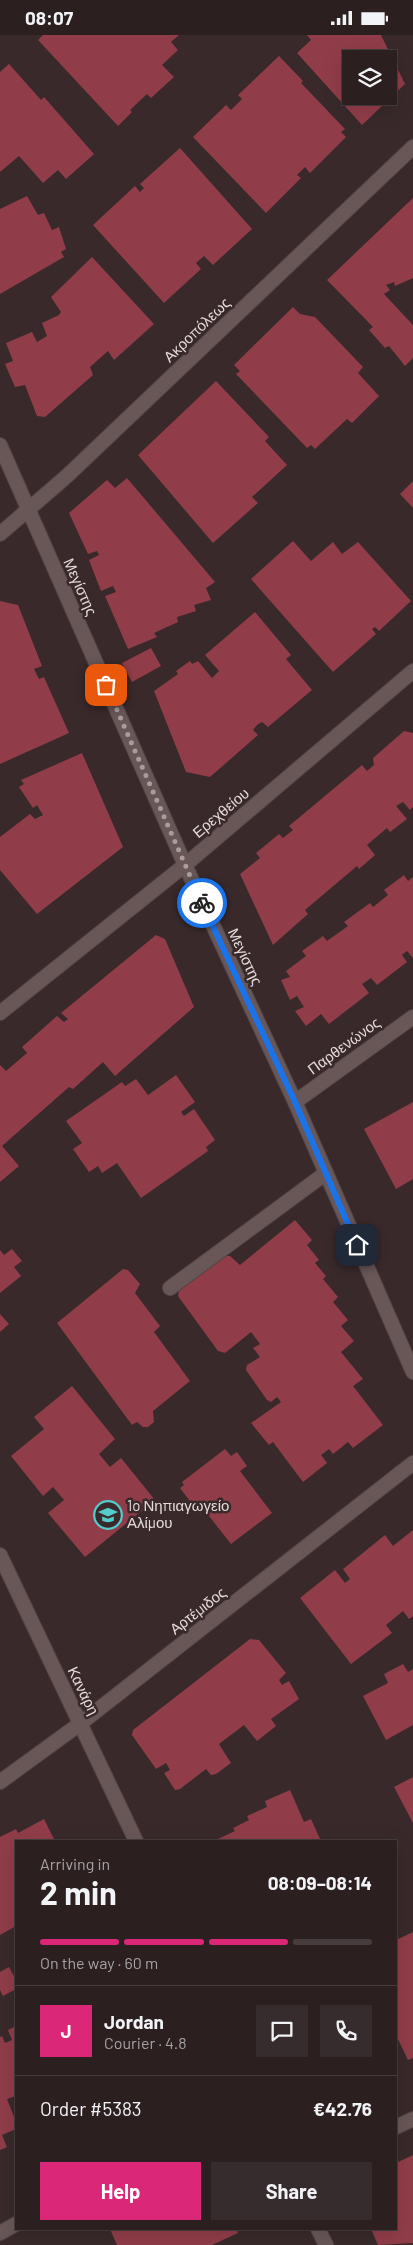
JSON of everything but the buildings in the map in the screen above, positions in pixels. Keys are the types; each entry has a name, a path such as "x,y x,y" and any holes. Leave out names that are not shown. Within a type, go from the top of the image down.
{"street":[{"name":"Ακροπόλεως","path":"0,534 75,468 413,147"},
{"name":"Μεγίστης","path":"0,445 184,865 295,1102 413,1372"},
{"name":"Ερεχθείου","path":"0,1013 184,865 413,671"},
{"name":"Παρθενώνος","path":"295,1102 413,1017"},
{"path":"170,1288 326,1173"},
{"name":"Αρτέμιδος","path":"0,1782 81,1723 413,1463"},
{"name":"Κανάρη","path":"0,1555 136,1840"},
{"path":"397,2127 413,2119"},
{"path":"0,2233 15,2225"},
{"path":"318,2230 326,2245"}],"way so far":[{"path":"106,685 202,903"}],"place":[{"name":"1o Νηπιαγωγείο Αλίμου","path":"108,1515"}],"route":[{"path":"202,903 295,1102 357,1245"}]}
